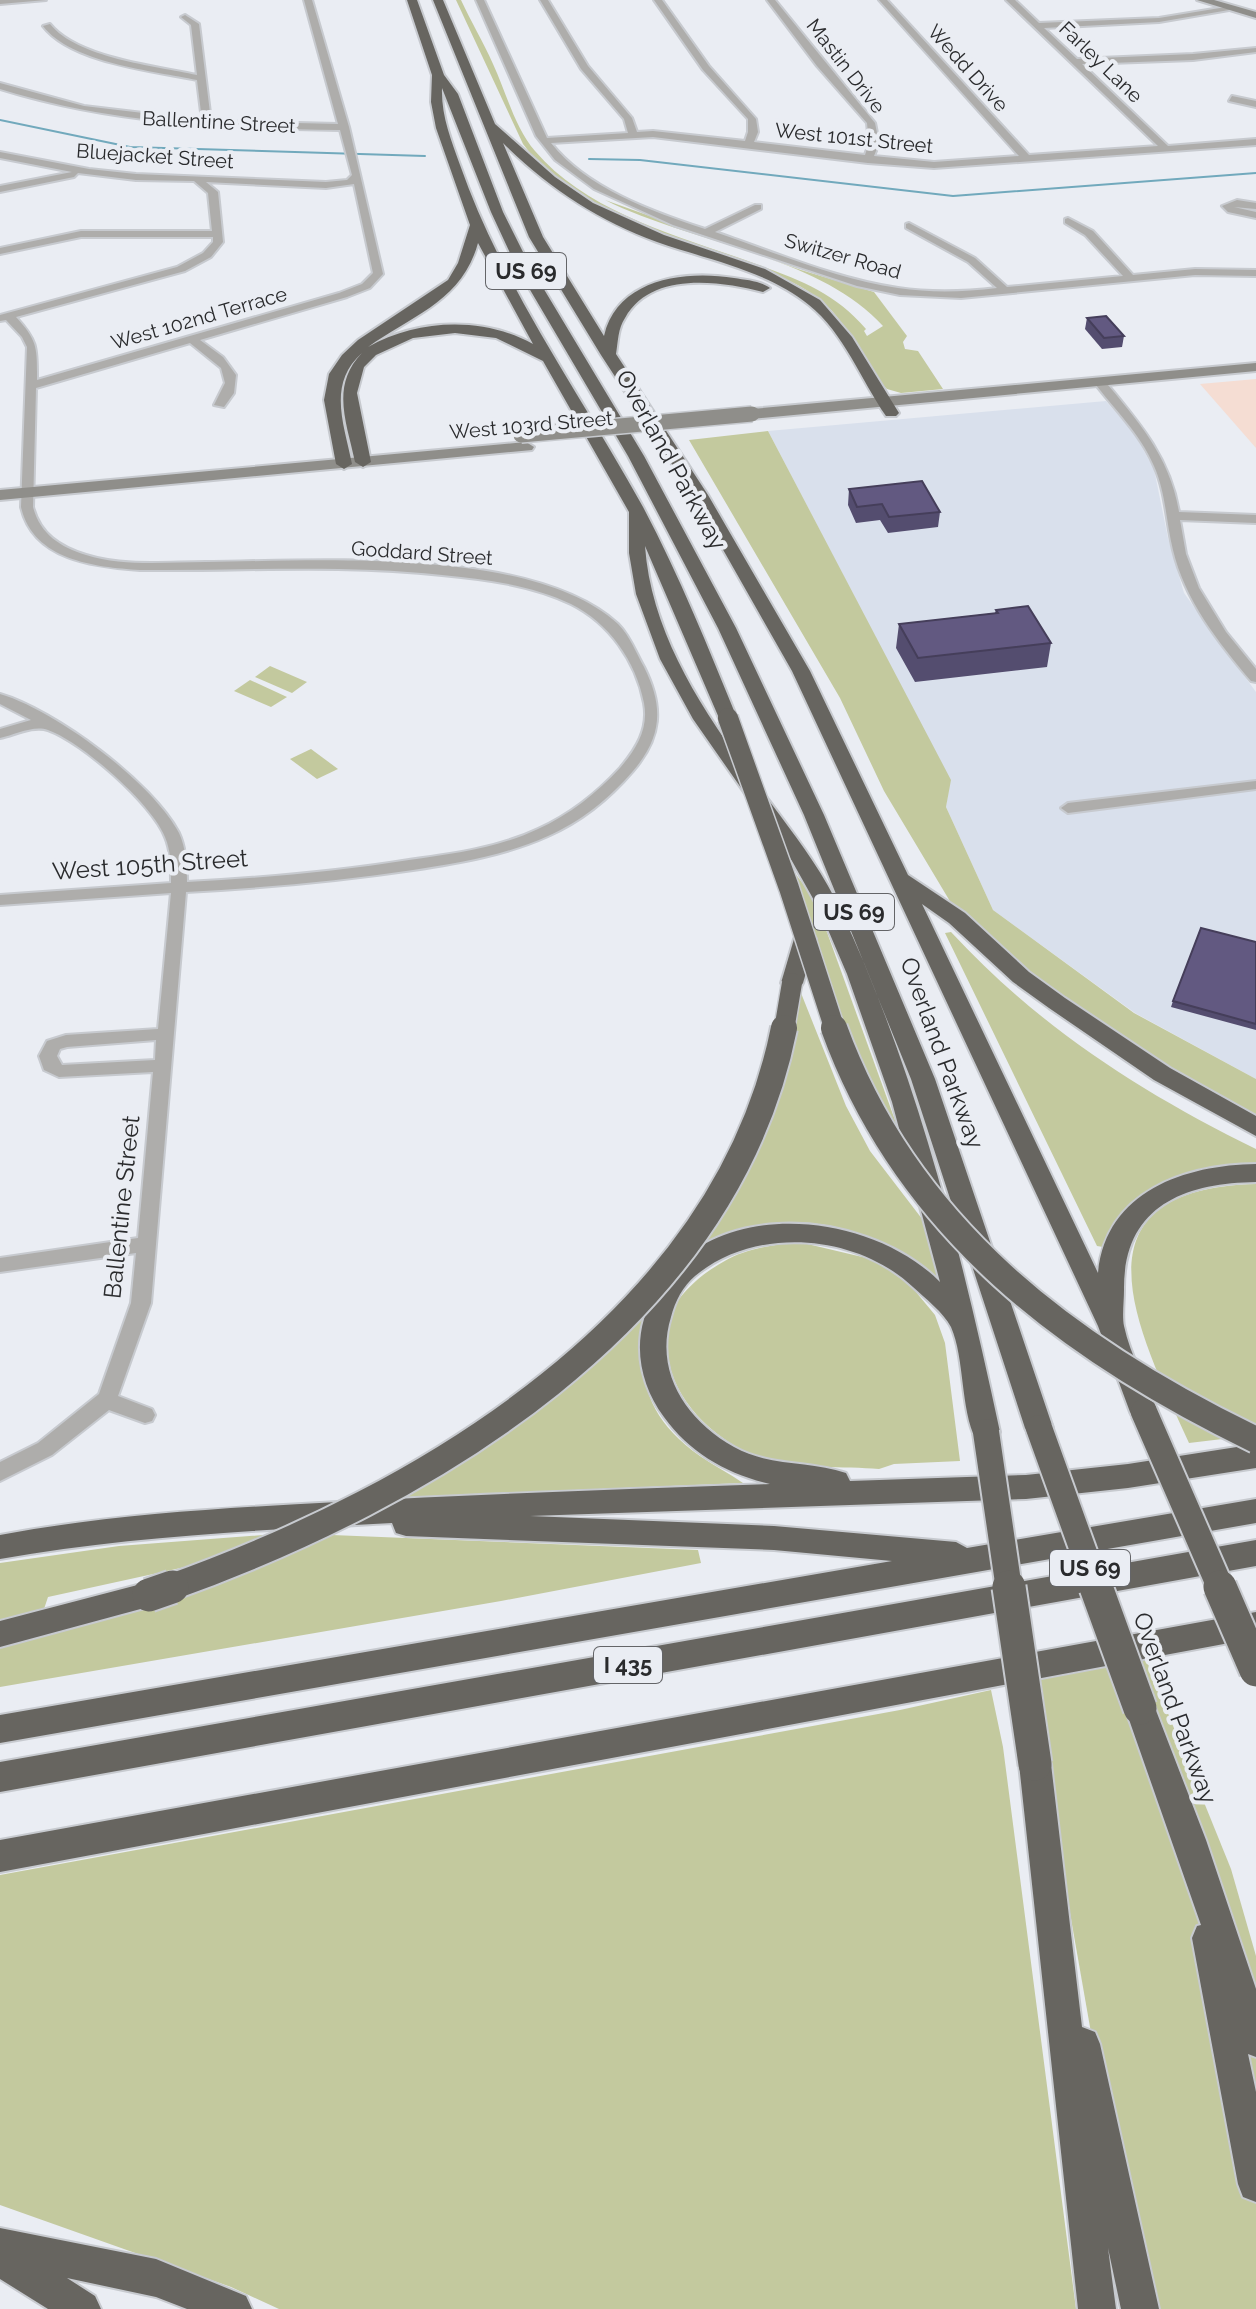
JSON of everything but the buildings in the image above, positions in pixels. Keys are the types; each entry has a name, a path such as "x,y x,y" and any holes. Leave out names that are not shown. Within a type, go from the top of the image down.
{"highway":[{"name":"Overland Parkway","path":"412,0 438,75 452,94 497,212 523,266 636,456 691,559 751,674 814,815 923,1079 1039,1428 1190,1840 1256,2040"},
{"name":"Overland Parkway","path":"438,0 536,237 608,355 700,495 801,671 1111,1326 1144,1412 1256,1670"},
{"path":"438,75 433,96 456,175 476,226 637,511 693,633 728,718 840,1047 891,1148 950,1224 1040,1309 1148,1384 1256,1440"},
{"path":"486,119 535,169 577,201 638,230 772,278 809,299 830,318 879,408"},
{"path":"343,458 332,392 337,374 371,338 453,283 467,259 476,226"},
{"path":"608,355 616,320 622,311 652,289 694,280 750,284 777,293 802,310 821,330 879,408"},
{"path":"362,456 350,387 360,365 385,344 421,331 468,329 516,340 549,360"},
{"path":"637,511 638,560 673,673 702,722 813,878 830,909 865,994 889,1054 914,1133 964,1325 986,1432 1049,1864 1097,2309"},
{"path":"897,877 957,918 1021,977 1057,1003 1162,1074 1256,1127"},
{"path":"0,1634 149,1595 228,1567 298,1537 367,1504 415,1476 540,1390 618,1319 678,1251 718,1195 742,1154 772,1079 792,983 805,939"},
{"path":"1111,1326 1112,1269 1116,1245 1136,1213 1157,1195 1193,1178 1256,1173"},
{"path":"915,1490 778,1474 744,1465 717,1452 683,1423 660,1387 653,1364 654,1321 663,1301 684,1271 716,1250 761,1234 808,1231 850,1239 887,1254 909,1268 964,1325"},
{"path":"0,1547 66,1535 153,1526 485,1506 1026,1487 1128,1476 1256,1456"},
{"name":"I 435","path":"0,1729 1256,1511"},
{"path":"310,1517 470,1528 774,1538 986,1558"},
{"name":"I 435","path":"0,1777 1256,1553"},
{"path":"0,1856 1256,1625"},
{"path":"1190,1840 1256,2184"},
{"path":"1049,1864 1094,2100 1140,2309"},
{"path":"0,2246 156,2278 233,2309"},
{"path":"0,2258 82,2309"}],"main road":[{"path":"1202,0 1256,15"},
{"name":"West 103rd Street","path":"1104,387 1256,367"},
{"name":"West 103rd Street","path":"0,495 28,487 1104,387 1256,377"},
{"name":"West 103rd Street","path":"0,484 28,487"}],"street":[{"path":"0,2 42,0"},
{"path":"308,0 345,127 361,205 348,200"},
{"name":"Switzer Road","path":"480,0 545,141 568,167 597,187 648,213 883,290 937,295 1213,271 1256,273"},
{"path":"544,0 584,67 628,118 633,134"},
{"path":"658,0 706,68 752,119 753,132 748,145"},
{"name":"Mastin Drive","path":"771,0 871,123 874,143 868,160"},
{"name":"Wedd Drive","path":"883,0 1027,159"},
{"name":"Farley Lane","path":"1010,0 1166,149"},
{"path":"1037,26 1159,20 1229,8"},
{"path":"185,17 195,24 199,78 207,124"},
{"path":"47,26 54,36 92,53 199,78"},
{"path":"1076,62 1179,58 1256,50"},
{"path":"160,69 190,67 198,63"},
{"name":"Ballentine Street","path":"0,86 146,119 207,124 345,127"},
{"path":"1232,99 1256,104"},
{"name":"West 101st Street","path":"545,141 633,134 934,165 1256,142"},
{"name":"Bluejacket Street","path":"0,155 89,172 197,179 309,185 341,184 357,176"},
{"path":"39,163 47,173 40,179"},
{"path":"0,189 89,172"},
{"path":"4,317 181,269 212,251 218,242 213,192 197,179"},
{"path":"213,192 233,180"},
{"name":"Bluejacket Street","path":"309,185 335,195"},
{"path":"1256,206 1237,203 1227,206 1231,210 1256,215"},
{"name":"West 102nd Terrace","path":"33,385 343,295 373,281 378,274 377,267 361,205"},
{"path":"706,233 758,207"},
{"path":"1068,221 1089,233 1132,280"},
{"path":"909,226 967,255 1005,291"},
{"path":"0,251 81,234 218,234"},
{"name":"Goddard Street","path":"4,317 27,336 32,347 27,507 37,533 64,550 105,563 408,568 489,575 569,599 604,618 623,639 647,687 654,722 647,742 623,776 596,799 555,827 465,856 366,873 303,878"},
{"path":"191,339 223,363 231,376 232,388 220,405"},
{"path":"1104,387 1158,461 1166,479 1180,555 1202,605 1225,641 1256,678"},
{"path":"1173,516 1256,519"},
{"path":"0,698 0,712"},
{"name":"Ballentine Street","path":"0,698 58,727 121,775 157,813 171,833 177,851 179,887 160,1066 141,1303 115,1383 106,1400"},
{"path":"0,734 34,724 58,727"},
{"path":"1068,808 1256,785"},
{"name":"West 105th Street","path":"0,900 303,878"},
{"path":"160,1066 59,1071 50,1066 48,1056 53,1045 66,1041 164,1034"},
{"path":"0,1265 146,1244"},
{"path":"0,1472 45,1449 106,1400 145,1415"}],"shaded area":[{"path":"1256,379 1256,448 1200,384"},
{"path":"1106,401 1134,433 1154,469 1168,538 1184,593 1256,692 1256,1079 1135,1013 993,910 946,807 950,780 768,431"}],"green space":[{"path":"456,0 461,0 485,47 522,132 535,151 556,172 606,206 634,219 812,287 840,304 866,329 867,336 883,326 856,302 825,282 776,261 874,292 907,336 903,342 905,349 918,351 943,389 901,393 887,389 868,366 836,316 803,288 764,270 619,217 566,187 523,144"},
{"path":"605,200 741,249 639,215"},
{"path":"768,431 951,780 946,807 993,910 1134,1013 1256,1079 1256,1123 1088,1030 954,908 884,791 840,698 689,440"},
{"path":"270,666 307,682 292,693 255,677"},
{"path":"250,680 287,697 271,707 234,691"},
{"path":"311,749 338,769 317,779 290,759"},
{"path":"795,873 814,899 904,1145 851,1048"},
{"path":"951,932 1019,998 1093,1055 1172,1104 1256,1149 1256,1168 1208,1169 1174,1178 1148,1198 1103,1247 1097,1246 945,933"},
{"path":"801,993 846,1106 870,1151 929,1228 943,1282 938,1283 900,1253 878,1241 830,1226 805,1223 780,1223 756,1228 693,1253 782,1070"},
{"path":"1256,1184 1256,1435 1189,1443 1151,1357 1137,1314 1131,1274 1137,1239 1157,1211 1196,1192"},
{"path":"799,1242 875,1260 911,1286 935,1315 945,1343 960,1461 894,1464 879,1469 776,1462 760,1458 730,1443 689,1405 679,1390 668,1356 669,1318 675,1305 700,1277 732,1257 760,1248"},
{"path":"648,1307 644,1330 644,1372 655,1408 681,1441 743,1483 407,1497 492,1439"},
{"path":"276,1534 208,1562 48,1597 43,1612 0,1621 0,1563 119,1546"},
{"path":"332,1535 698,1550 701,1563 501,1601 0,1687 0,1645 169,1599 252,1570"},
{"path":"1146,1659 1231,1869 1256,1956 1256,2309 1155,2309 1103,2101 1070,1913 1038,1680"},
{"path":"991,1690 1003,1747 1076,2309 279,2309 231,2287 0,2205 0,1875 900,1710"}],"waterway":[{"path":"0,120 130,147 425,156"},
{"path":"589,159 640,160 953,196 1256,173"}]}
